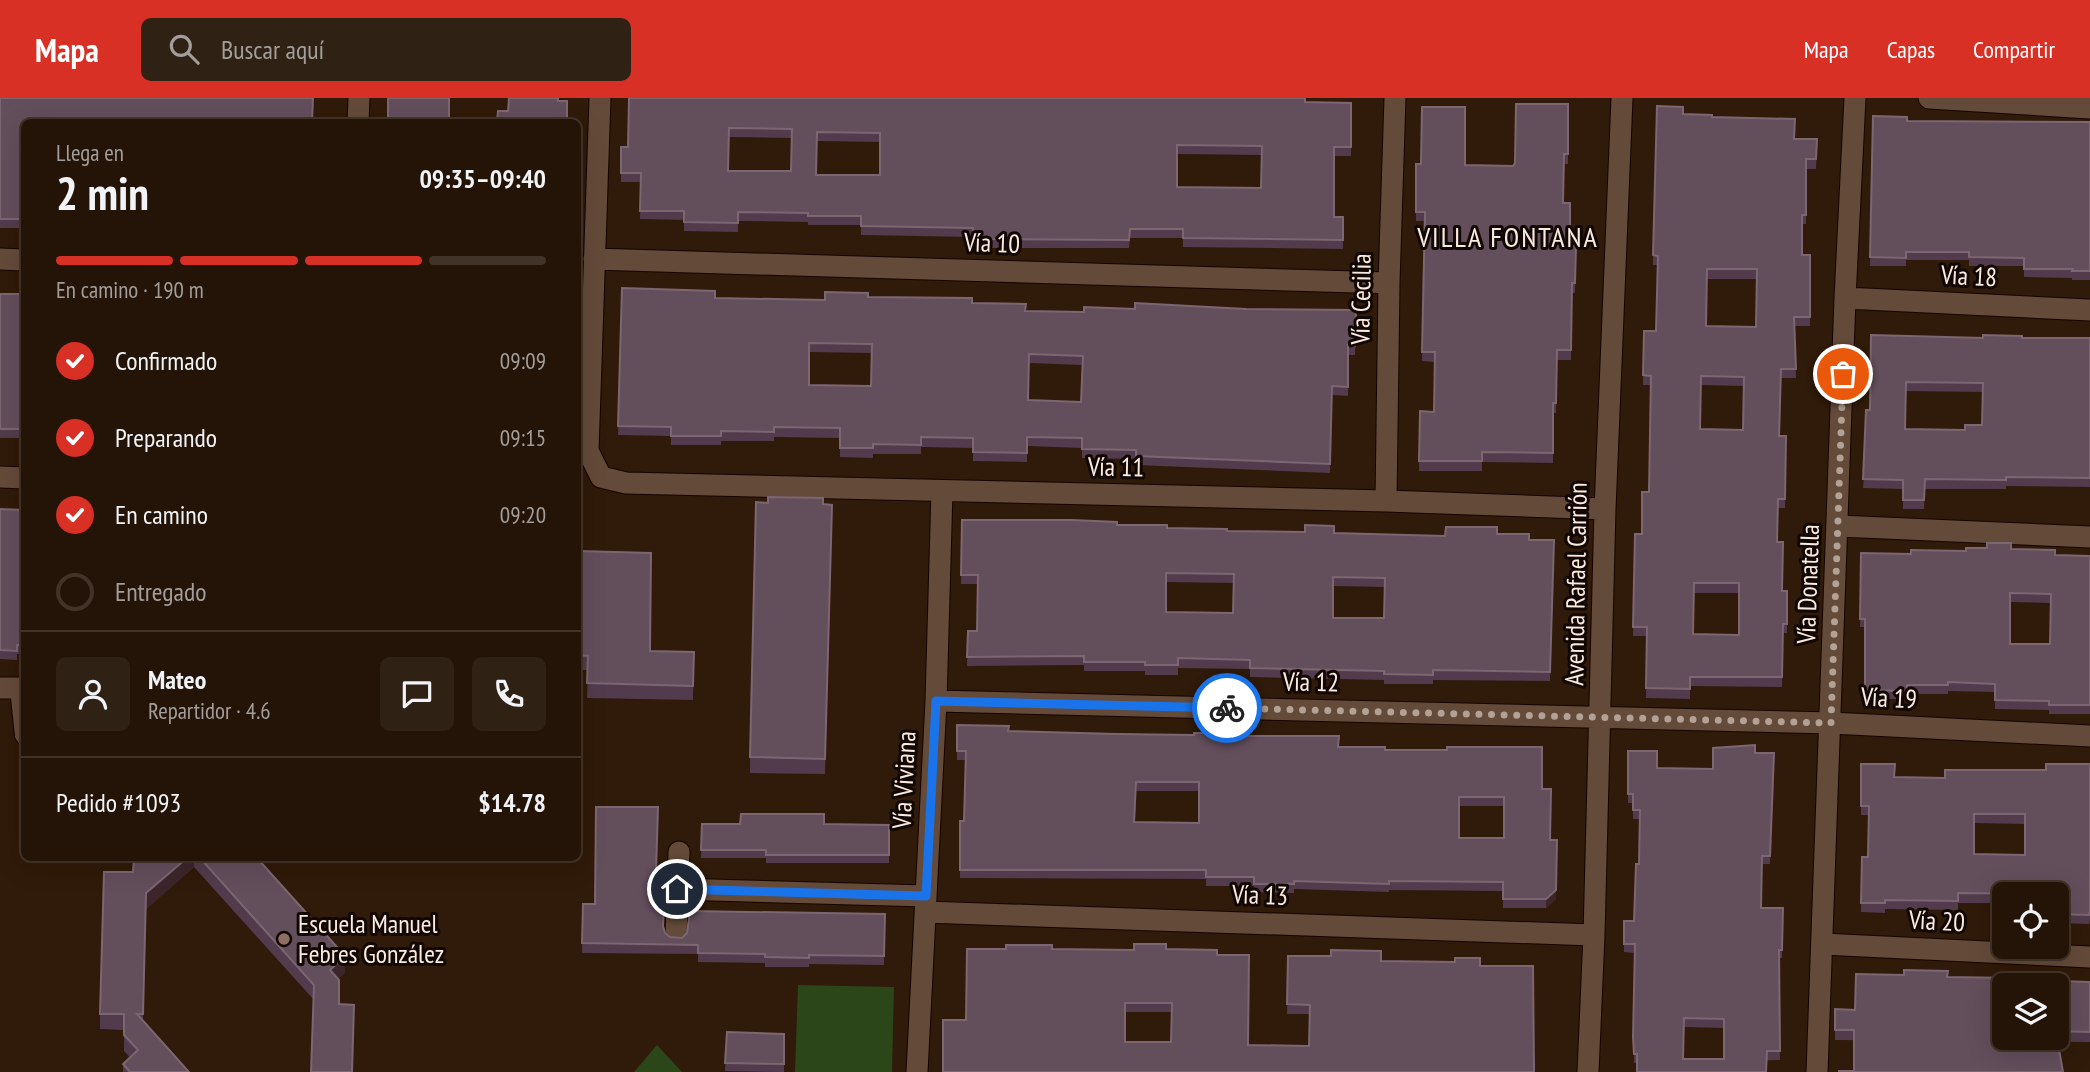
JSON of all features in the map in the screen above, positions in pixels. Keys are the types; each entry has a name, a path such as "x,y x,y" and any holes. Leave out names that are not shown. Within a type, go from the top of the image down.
{"street":[{"path":"358,119 359,98"},
{"path":"594,259 600,98"},
{"name":"Vía Cecilia","path":"1386,501 1395,98"},
{"name":"Avenida Rafael Carrión","path":"1588,1072 1601,717 1605,509 1622,98"},
{"name":"Vía Donatella","path":"1817,1072 1855,98"},
{"path":"1929,98 2090,108"},
{"path":"0,259 21,260"},
{"name":"Vía 10","path":"594,259 1389,284"},
{"name":"Vía 11","path":"594,259 588,451 601,477 626,483 1386,501 1605,509"},
{"name":"Vía 18","path":"1846,298 2090,310"},
{"path":"0,477 21,478"},
{"name":"Vía Viviana","path":"917,1072 936,701 942,491"},
{"path":"1838,526 2090,537"},
{"name":"Vía 12","path":"936,701 1601,717"},
{"name":"Vía 19","path":"1601,717 1831,723 2090,736"},
{"path":"676,935 679,852"},
{"name":"Vía 13","path":"677,889 925,904 1594,935"},
{"name":"Vía 20","path":"1822,944 2090,957"}],"lane":[{"path":"13,688 21,736"}],"green space":[{"path":"798,985 894,987 892,1072 795,1072"},
{"path":"657,1045 682,1072 634,1072"}],"building":[{"path":"0,98 313,98 312,119 21,119 21,219 0,219"},
{"path":"388,98 449,98 449,119 388,119"},
{"path":"509,98 558,98 558,101 567,101 567,119 497,119 498,111 508,111"},
{"path":"629,98 1305,98 1305,102 1351,103 1351,147 1334,147 1334,217 1343,217 1343,240 1183,238 1183,229 1130,229 1129,240 973,239 973,228 861,226 861,216 808,216 808,213 738,212 738,223 684,222 684,211 640,211 641,173 621,173 621,147 628,147","holes":["729,128 792,129 791,171 728,171","817,132 880,133 880,175 816,175","1177,145 1262,146 1261,188 1177,187"]},
{"path":"1516,104 1568,104 1568,154 1564,154 1563,203 1570,203 1570,246 1576,246 1575,283 1572,283 1571,350 1557,350 1553,453 1482,452 1482,461 1419,461 1420,411 1434,412 1435,352 1422,352 1425,212 1416,212 1416,164 1421,164 1422,107 1465,107 1465,165 1513,166"},
{"path":"1657,106 1683,107 1683,114 1712,117 1795,119 1794,139 1817,139 1816,159 1806,159 1806,215 1802,215 1802,255 1810,255 1810,317 1794,317 1796,369 1781,369 1779,436 1786,436 1785,499 1778,499 1777,542 1783,542 1782,591 1787,591 1782,677 1690,677 1690,689 1646,688 1647,627 1633,627 1635,534 1642,534 1642,492 1649,492 1651,376 1643,375 1644,331 1656,331 1658,256 1653,255","holes":["1707,269 1757,269 1756,327 1706,326","1701,376 1744,377 1743,430 1700,429","1694,583 1739,583 1739,635 1693,634"]},
{"path":"1873,116 1907,117 1907,121 2090,122 2090,271 2024,269 2024,258 1969,257 1969,252 1906,252 1906,258 1870,257"},
{"path":"622,288 715,291 715,298 825,300 825,292 868,293 868,297 972,298 972,303 1026,304 1025,311 1084,312 1084,307 1135,309 1135,303 1246,309 1356,310 1355,346 1348,345 1348,387 1332,386 1330,464 1136,456 1136,450 1082,449 1082,438 1027,437 1027,453 973,452 973,438 921,437 921,445 873,444 873,448 840,448 840,428 774,427 774,432 721,431 721,436 671,436 671,427 618,426","holes":["809,343 872,344 871,386 809,385","1029,354 1083,356 1081,402 1028,400"]},
{"path":"0,294 21,294 21,429 0,429"},
{"path":"1871,335 2090,338 2090,478 1925,479 1924,500 1903,500 1903,480 1863,479 1866,410 1870,410","holes":["1906,382 1983,383 1982,425 1965,425 1965,430 1905,429"]},
{"path":"768,497 823,498 823,504 832,505 825,759 750,757 756,502 768,503"},
{"path":"0,509 21,510 21,646 17,645 17,651 0,650"},
{"path":"962,520 1072,520 1227,531 1305,532 1305,525 1334,526 1334,533 1445,536 1446,527 1497,527 1497,534 1529,534 1529,540 1554,540 1550,672 1433,670 1433,675 1384,674 1384,671 1250,668 1250,660 1178,658 1178,665 1145,665 1145,662 1084,662 1084,656 967,657 968,631 977,631 978,575 961,575","holes":["1166,573 1234,574 1233,613 1166,612","1333,577 1385,578 1384,618 1333,618"]},
{"path":"1987,543 2011,543 2011,549 2055,550 2055,555 2090,556 2090,705 2049,705 2049,701 1995,700 1995,684 1948,682 1948,685 1907,685 1907,691 1865,690 1865,619 1860,619 1861,553 1911,554 1911,550 1966,551 1966,548 1987,548","holes":["2010,593 2051,594 2050,644 2010,644"]},
{"path":"581,551 651,553 650,651 694,652 693,686 587,683 588,656 581,655"},
{"path":"957,725 1009,726 1008,731 1339,736 1338,747 1385,747 1385,750 1542,747 1542,789 1551,789 1550,840 1557,840 1556,890 1546,899 1503,899 1503,882 1389,881 1389,884 1294,881 1294,884 1254,884 1254,877 1206,877 1206,870 960,870 960,821 964,821 966,751 957,751","holes":["1136,782 1199,782 1199,823 1134,822","1459,797 1504,797 1504,838 1459,838"]},
{"path":"1755,745 1755,753 1774,753 1770,856 1762,856 1761,908 1783,908 1782,950 1779,950 1780,1051 1767,1051 1766,1072 1637,1072 1633,1037 1635,944 1624,944 1624,921 1634,921 1640,810 1633,810 1633,794 1628,794 1628,751 1657,751 1657,768 1713,769 1713,748","holes":["1684,1018 1724,1019 1724,1059 1683,1059"]},
{"path":"1861,764 1895,764 1894,777 1945,778 1945,770 2046,770 2046,764 2090,764 2089,915 2069,914 2069,882 1992,882 1992,893 1958,893 1958,901 1885,900 1885,903 1861,903 1862,857 1868,857 1869,806 1861,806","holes":["1974,814 2025,814 2025,855 1974,854"]},
{"path":"596,807 658,807 655,905 664,905 663,926 670,937 682,938 687,933 690,911 885,914 884,956 765,957 765,954 698,953 698,945 582,943 583,904 595,904"},
{"path":"741,814 824,814 824,824 889,825 889,855 766,855 766,850 701,850 702,824 740,824"},
{"path":"134,861 183,861 146,893 143,1014 137,1014 189,1072 130,1072 123,1064 138,1050 124,1035 124,1014 100,1014 104,872 133,872"},
{"path":"203,861 260,861 345,956 330,970 339,980 339,1004 354,1005 352,1072 311,1072 314,985"},
{"path":"1134,944 1166,944 1166,949 1217,950 1217,955 1249,955 1248,1045 1309,1046 1310,1005 1287,1004 1288,956 1331,956 1331,950 1381,951 1381,961 1455,962 1455,958 1480,958 1480,966 1533,966 1534,1072 943,1072 943,1020 966,1020 967,949 1006,949 1006,945 1052,945 1052,949 1134,950","holes":["1125,1003 1172,1003 1171,1042 1125,1042"]},
{"path":"1904,970 1948,971 1947,977 1992,978 1992,1050 2059,1050 2063,1072 1839,1072 1854,1071 1854,1030 1835,1030 1835,1009 1855,1010 1856,974 1904,975"},
{"path":"2069,981 2090,982 2090,1032 2069,1031"},
{"path":"727,1032 784,1034 784,1064 725,1063"}],"way so far":[{"path":"1227,708 1831,723 1843,374"}],"place":[{"name":"Escuela Manuel Febres González","path":"284,939"}],"district":[{"name":"VILLA FONTANA","path":"1508,237"}],"route":[{"path":"677,889 926,896 936,701 1227,708"}]}
